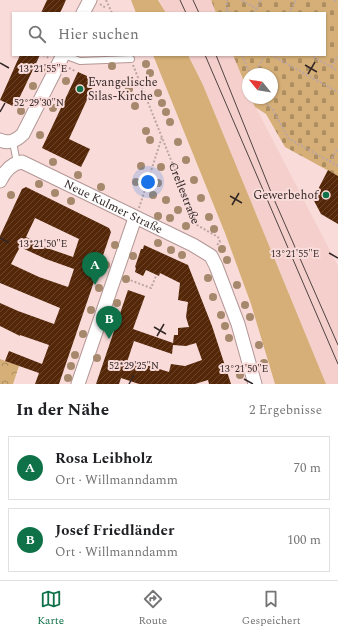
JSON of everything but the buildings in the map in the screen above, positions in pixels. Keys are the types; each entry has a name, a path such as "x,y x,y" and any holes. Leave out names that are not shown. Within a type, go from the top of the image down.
{"street":[{"path":"84,12 90,0"},
{"path":"6,141 17,140 27,128 63,56"},
{"name":"Neue Kulmer Straße","path":"17,163 22,162 29,165 193,245 208,254"},
{"path":"0,181 8,167 17,163"},
{"path":"78,384 135,218"},
{"path":"208,254 211,256 216,266 233,308 255,384"}],"lane":[{"path":"67,56 80,61 131,59"},
{"path":"6,141 17,163"}],"path":[{"path":"106,0 112,12"},
{"path":"227,0 226,10 230,12"},
{"path":"242,0 257,8"},
{"path":"255,12 261,0"},
{"path":"290,12 296,0"},
{"path":"334,0 338,2"},
{"path":"242,56 247,68"},
{"path":"257,68 264,56"},
{"path":"273,56 338,92"},
{"path":"312,56 338,71"},
{"path":"331,67 338,56"},
{"name":"Crellestraße","path":"131,59 197,224 218,237 220,242 208,254"},
{"path":"267,104 273,110 289,140 338,166"},
{"path":"135,218 162,136"},
{"path":"330,162 338,148"},
{"path":"127,279 151,288 156,276"}],"shaded area":[{"path":"159,0 211,0 216,12 165,12"},
{"path":"188,56 233,56 242,77 242,104 254,104 338,266 338,384 326,384 203,85"}],"green space":[{"path":"131,0 158,0 165,12 136,12"},
{"path":"211,0 338,0 338,176 285,147 266,114 255,107 254,104 278,104 278,68 242,68 242,77 233,56 326,56 326,12 216,12"},
{"path":"153,56 188,56 203,85 326,384 275,384 251,304 225,233"},
{"path":"0,359 19,366 13,384 0,384"}],"tram line":[{"path":"180,0 186,12"},
{"path":"193,0 199,12"},
{"path":"205,56 338,364"},
{"path":"216,56 273,197 338,345"}],"place":[{"name":"Evangelische Silas-Kirche","path":"80,89"},
{"name":"Gewerbehof","path":"326,195"},
{"name":"Rosa Leibholz","path":"95,285"},
{"name":"Josef Friedländer","path":"109,339"}]}
